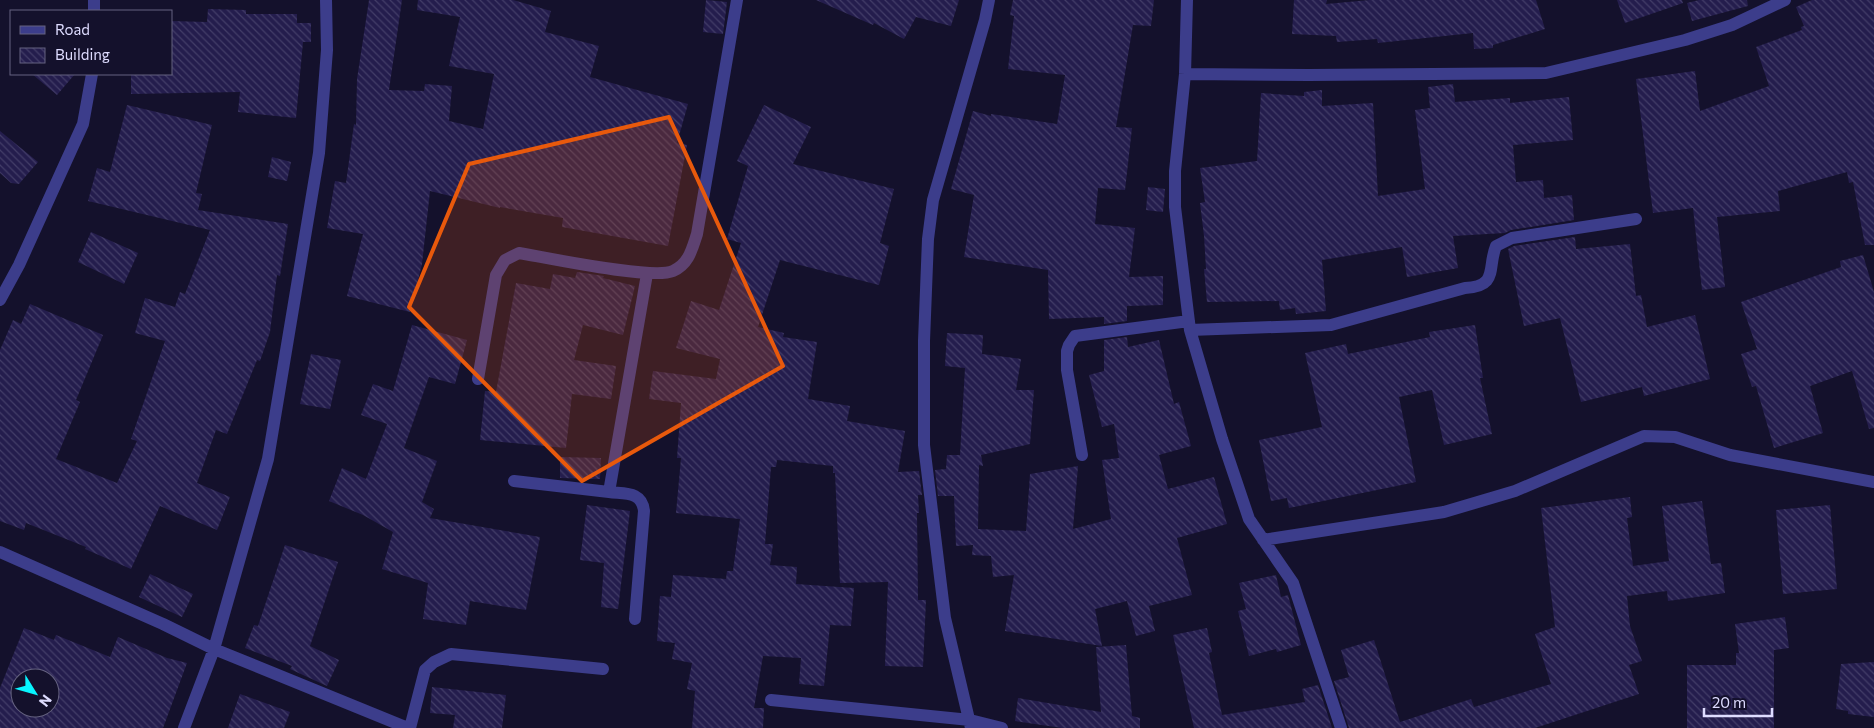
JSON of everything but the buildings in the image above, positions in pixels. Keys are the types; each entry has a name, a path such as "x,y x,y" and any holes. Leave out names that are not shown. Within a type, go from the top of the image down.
{"street":[{"path":"184,728 214,649 268,459 286,359 318,153 328,50 326,0"},
{"path":"478,379 496,274 506,260 519,253 646,274 672,271 688,260 697,234 737,0"},
{"path":"971,724 945,618 925,454 924,342 928,239 933,200 985,20 989,0"},
{"path":"1187,0 1185,74 1175,171 1175,207 1189,325 1222,439 1249,519 1293,583 1341,728"},
{"path":"1185,74 1546,73 1685,40 1732,25 1785,0"},
{"path":"0,300 19,265 83,124 92,75"},
{"path":"1082,455 1067,370 1067,351 1075,336 1189,325 1331,325 1465,288 1479,287 1488,279 1493,266 1492,254 1496,246 1512,238 1636,220"},
{"path":"609,492 646,274"},
{"path":"1263,540 1444,512 1515,491 1644,436 1675,437 1730,455 1874,482"},
{"path":"514,481 634,495 639,498 643,503 644,511 635,619"},
{"path":"0,552 163,624 214,649 409,728 425,670 434,662 452,654 602,669"},
{"path":"771,700 1002,728"}],"highlighted area":[{"path":"669,117 783,366 582,481 409,307 469,164"}]}
